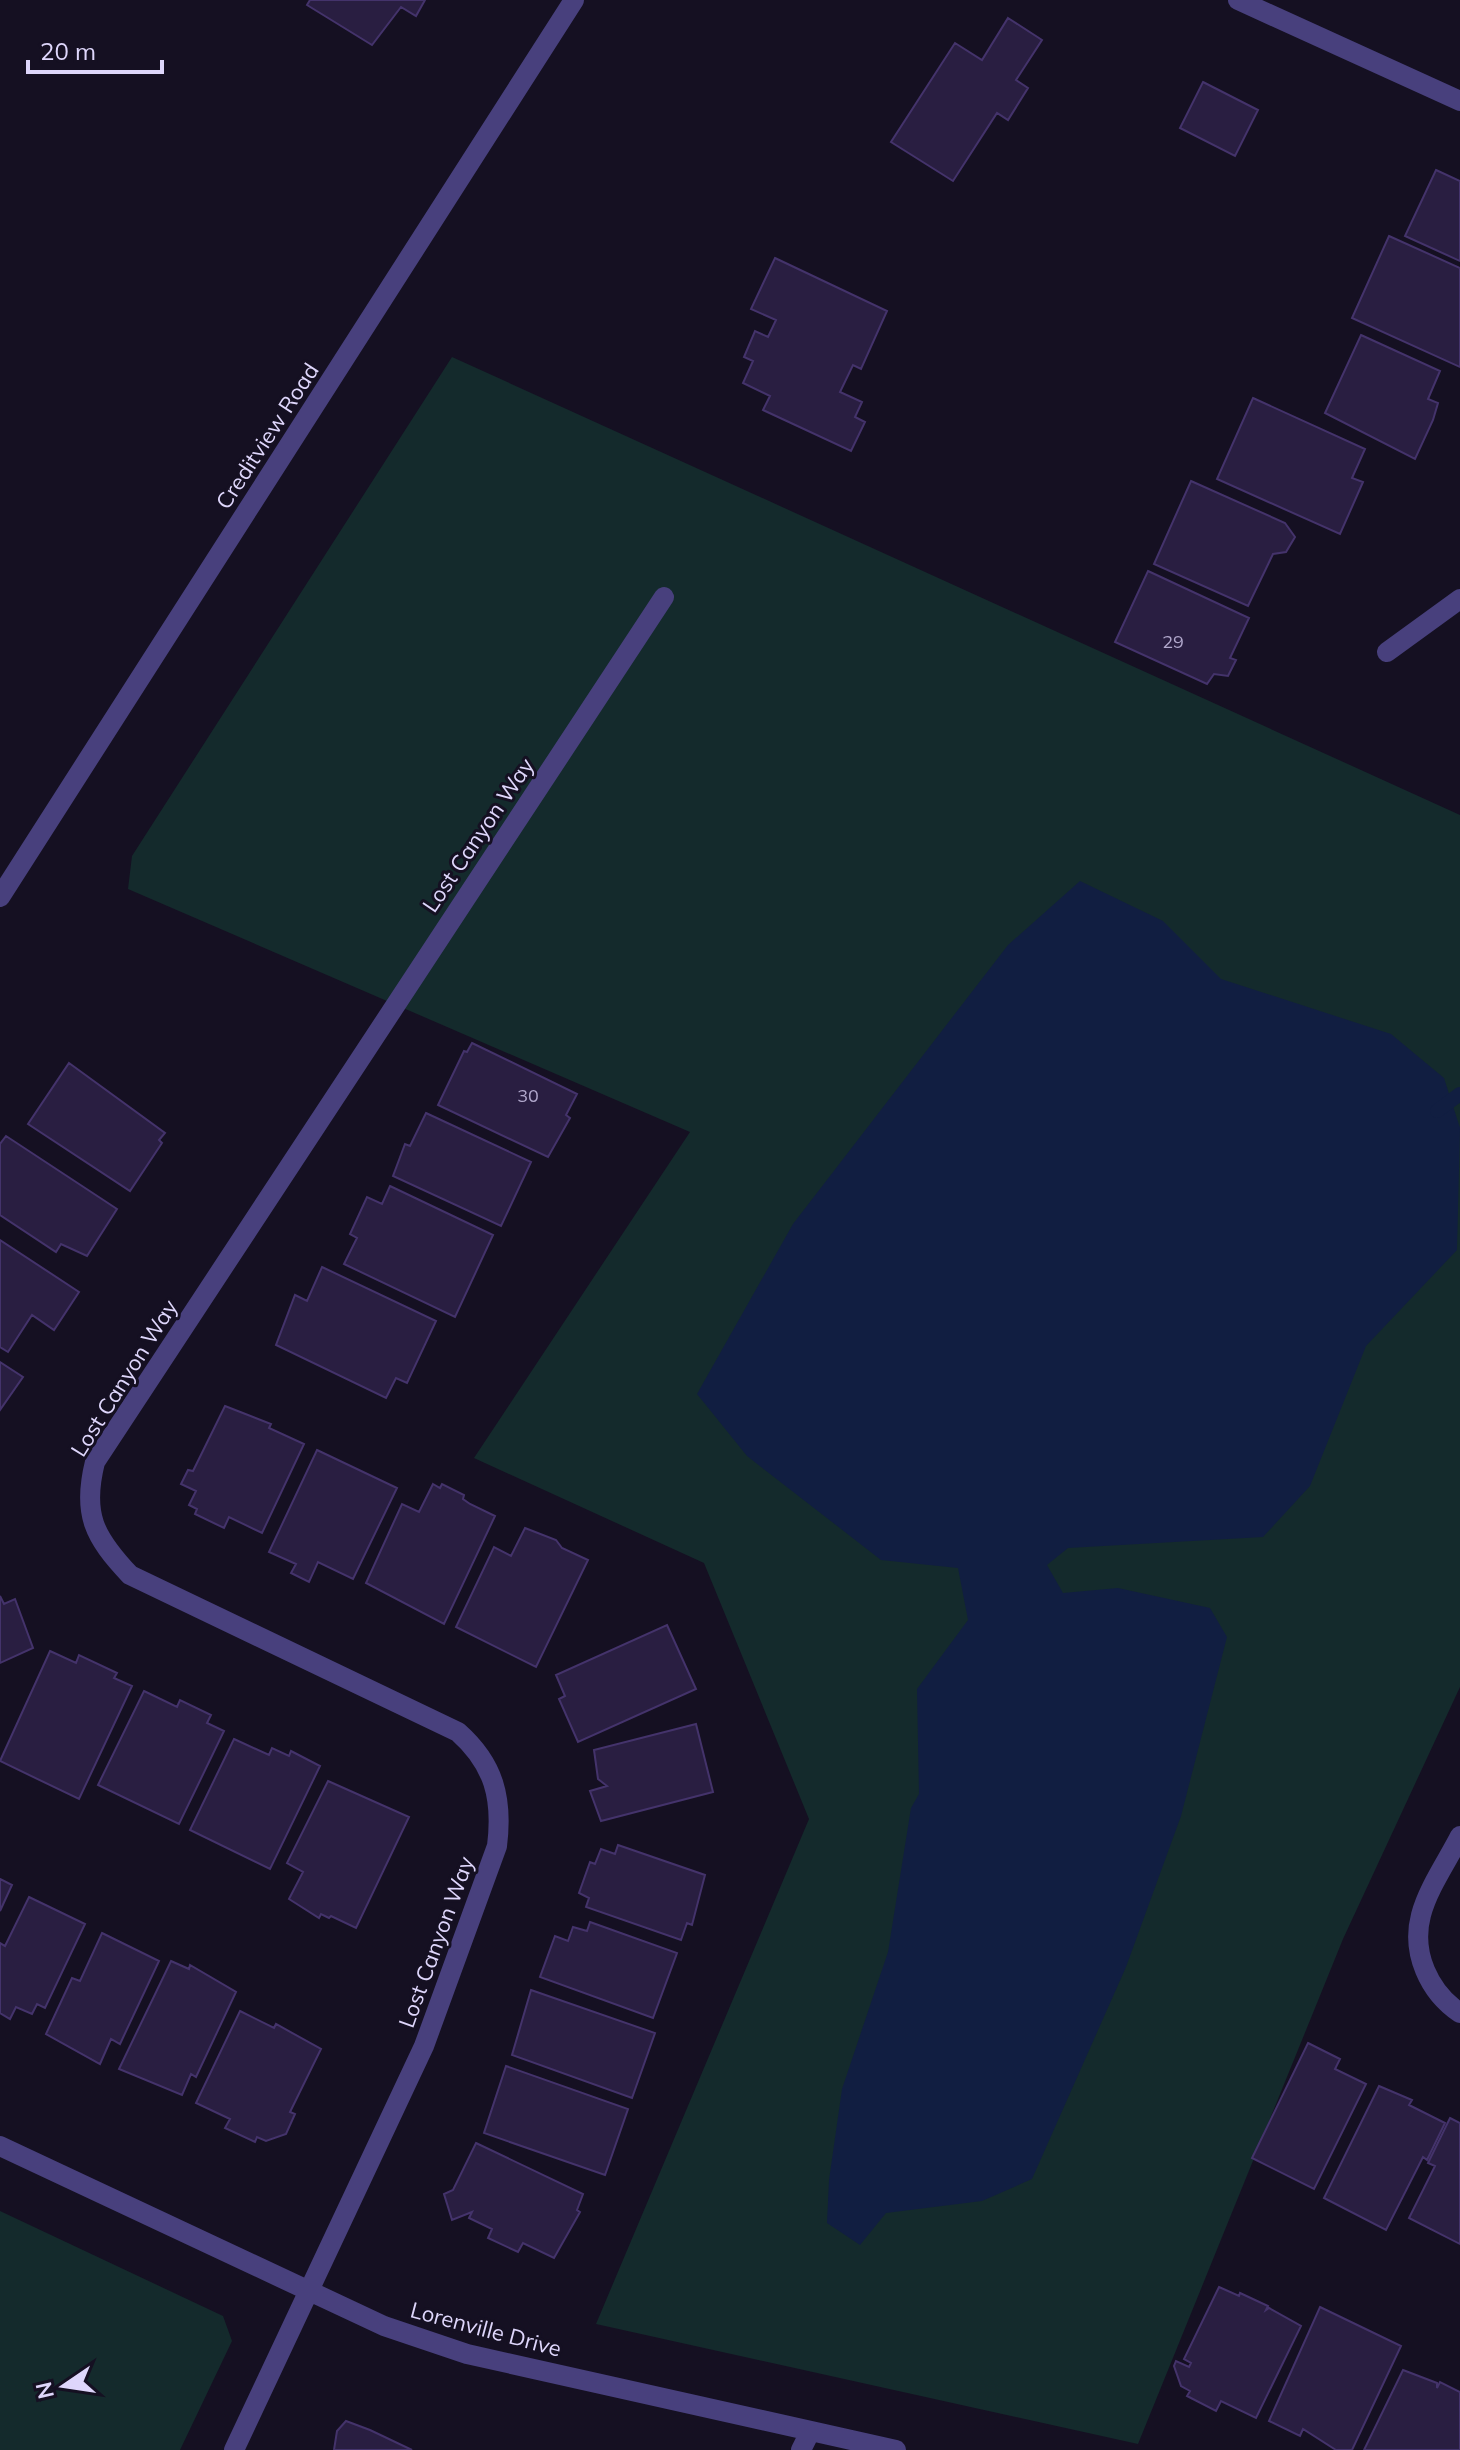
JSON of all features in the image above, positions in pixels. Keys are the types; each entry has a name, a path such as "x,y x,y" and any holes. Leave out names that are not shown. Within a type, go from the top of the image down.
{"street":[{"name":"Creditview Road","path":"0,897 574,0"},
{"path":"1238,0 1460,101"},
{"name":"Lost Canyon Way","path":"234,2450 311,2293 424,2046 497,1846 500,1818 497,1790 487,1763 458,1732 130,1575 106,1550 92,1521 88,1492 95,1462 664,597"},
{"path":"1387,652 1460,599"},
{"path":"1460,1836 1421,1914 1418,1947 1427,1975 1441,2000 1460,2013"},
{"name":"Lorenville Drive","path":"0,2146 384,2326 467,2354 806,2441 896,2450"}],"green space":[{"path":"452,357 1460,815 1460,1687 1343,1939 1138,2444 596,2324 809,1819 704,1563 474,1458 690,1132 128,889 132,856"},
{"path":"0,2211 223,2316 232,2341 180,2450 0,2450"}],"water":[{"path":"1080,881 1163,921 1221,979 1391,1034 1444,1078 1460,1128 1457,1250 1366,1346 1310,1486 1263,1537 1068,1548 1047,1565 1063,1593 1118,1588 1210,1608 1227,1637 1181,1816 1126,1967 1032,2179 982,2201 886,2213 860,2245 827,2223 829,2180 842,2089 888,1952 911,1808 919,1794 917,1689 968,1620 958,1568 881,1560 747,1456 697,1394 793,1224 1008,945"}],"building":[{"path":"310,0 425,0 416,16 401,7 372,45 307,5"},
{"path":"1008,18 1042,40 1016,80 1028,88 1008,120 997,113 953,181 891,142 955,43 982,60"},
{"path":"1203,82 1258,110 1235,156 1180,128"},
{"path":"1436,170 1460,181 1460,261 1405,236"},
{"path":"1389,236 1460,268 1460,367 1352,318"},
{"path":"775,258 887,311 861,369 853,365 840,392 862,402 855,417 865,422 851,451 763,410 770,396 743,383 753,361 744,357 755,331 768,337 776,320 751,309"},
{"path":"1361,335 1440,371 1428,399 1438,403 1415,459 1325,413"},
{"path":"1253,398 1365,449 1352,478 1363,482 1340,534 1217,479"},
{"path":"1191,481 1285,523 1295,537 1286,552 1273,554 1248,606 1154,564"},
{"path":"1148,571 1249,618 1230,658 1236,660 1228,676 1214,674 1207,684 1115,642"},
{"path":"472,1043 577,1094 566,1115 570,1118 548,1157 438,1105 464,1051 467,1052"},
{"path":"69,1063 165,1133 159,1140 162,1143 130,1191 28,1124"},
{"path":"426,1113 531,1162 501,1226 393,1176 405,1144 410,1146"},
{"path":"6,1136 117,1209 87,1256 61,1244 56,1252 0,1215 0,1144"},
{"path":"390,1186 493,1235 455,1317 344,1264 357,1238 350,1234 367,1197 382,1204"},
{"path":"0,1240 79,1292 54,1330 32,1315 8,1352 0,1347"},
{"path":"322,1267 436,1321 407,1383 396,1378 386,1398 276,1345 295,1295 307,1301"},
{"path":"0,1362 23,1377 0,1410"},
{"path":"225,1406 271,1424 269,1428 304,1444 262,1533 229,1517 224,1528 195,1514 197,1509 189,1505 196,1491 181,1484 188,1470 193,1471"},
{"path":"317,1450 397,1488 353,1579 318,1562 309,1582 291,1573 296,1564 269,1552"},
{"path":"433,1484 440,1488 442,1484 464,1495 463,1499 470,1504 495,1516 444,1624 366,1583 402,1504 419,1512"},
{"path":"525,1528 556,1540 562,1548 588,1560 536,1667 456,1627 494,1547 511,1556"},
{"path":"0,1596 4,1604 15,1599 33,1648 0,1663"},
{"path":"667,1625 696,1689 578,1742 559,1699 565,1696 556,1675"},
{"path":"50,1651 76,1663 79,1655 117,1673 114,1678 132,1686 79,1799 0,1761"},
{"path":"144,1691 177,1707 180,1700 211,1715 207,1723 224,1731 179,1824 98,1785"},
{"path":"696,1724 713,1792 601,1821 590,1791 607,1786 598,1779 594,1750"},
{"path":"234,1739 269,1755 272,1748 289,1756 291,1751 320,1766 270,1869 190,1830"},
{"path":"328,1781 409,1817 356,1928 331,1916 321,1914 319,1918 289,1899 303,1872 287,1863"},
{"path":"618,1845 705,1875 692,1925 687,1923 681,1940 586,1907 589,1898 579,1893 590,1862 595,1864 601,1849 615,1854"},
{"path":"0,1879 12,1885 0,1911"},
{"path":"29,1897 85,1924 45,2008 37,2004 32,2014 16,2007 10,2019 0,2013 0,1943 5,1946"},
{"path":"590,1922 677,1953 653,2018 540,1977 555,1936 568,1941 573,1927 587,1931"},
{"path":"102,1933 159,1961 120,2044 111,2039 100,2064 46,2034 72,1978 80,1981"},
{"path":"171,1961 189,1969 190,1965 236,1992 196,2077 191,2074 182,2095 119,2069"},
{"path":"531,1990 655,2033 632,2098 512,2055"},
{"path":"240,2011 274,2028 276,2024 321,2049 290,2112 295,2114 286,2134 266,2141 257,2137 255,2142 225,2128 230,2119 196,2103"},
{"path":"1308,2043 1340,2059 1335,2069 1366,2084 1314,2189 1252,2158"},
{"path":"506,2066 628,2109 605,2175 484,2133"},
{"path":"1379,2086 1412,2100 1409,2105 1445,2123 1427,2160 1423,2157 1386,2230 1324,2198"},
{"path":"1450,2118 1460,2123 1460,2244 1409,2218 1435,2166 1428,2163"},
{"path":"476,2143 583,2194 577,2210 580,2212 554,2258 523,2243 518,2252 488,2238 492,2229 469,2218 472,2212 452,2220 444,2194 453,2190"},
{"path":"1219,2287 1268,2306 1266,2310 1269,2308 1301,2326 1256,2418 1221,2401 1216,2411 1187,2396 1190,2391 1181,2386 1174,2366 1176,2361 1189,2367 1191,2363 1184,2359"},
{"path":"1320,2307 1401,2346 1352,2450 1336,2450 1303,2429 1300,2436 1269,2421"},
{"path":"1403,2370 1437,2383 1437,2388 1440,2382 1460,2392 1460,2450 1364,2450"},
{"path":"346,2421 412,2450 334,2450 337,2431"}],"waterway":[{"path":"1437,1111 1460,1094"}]}
